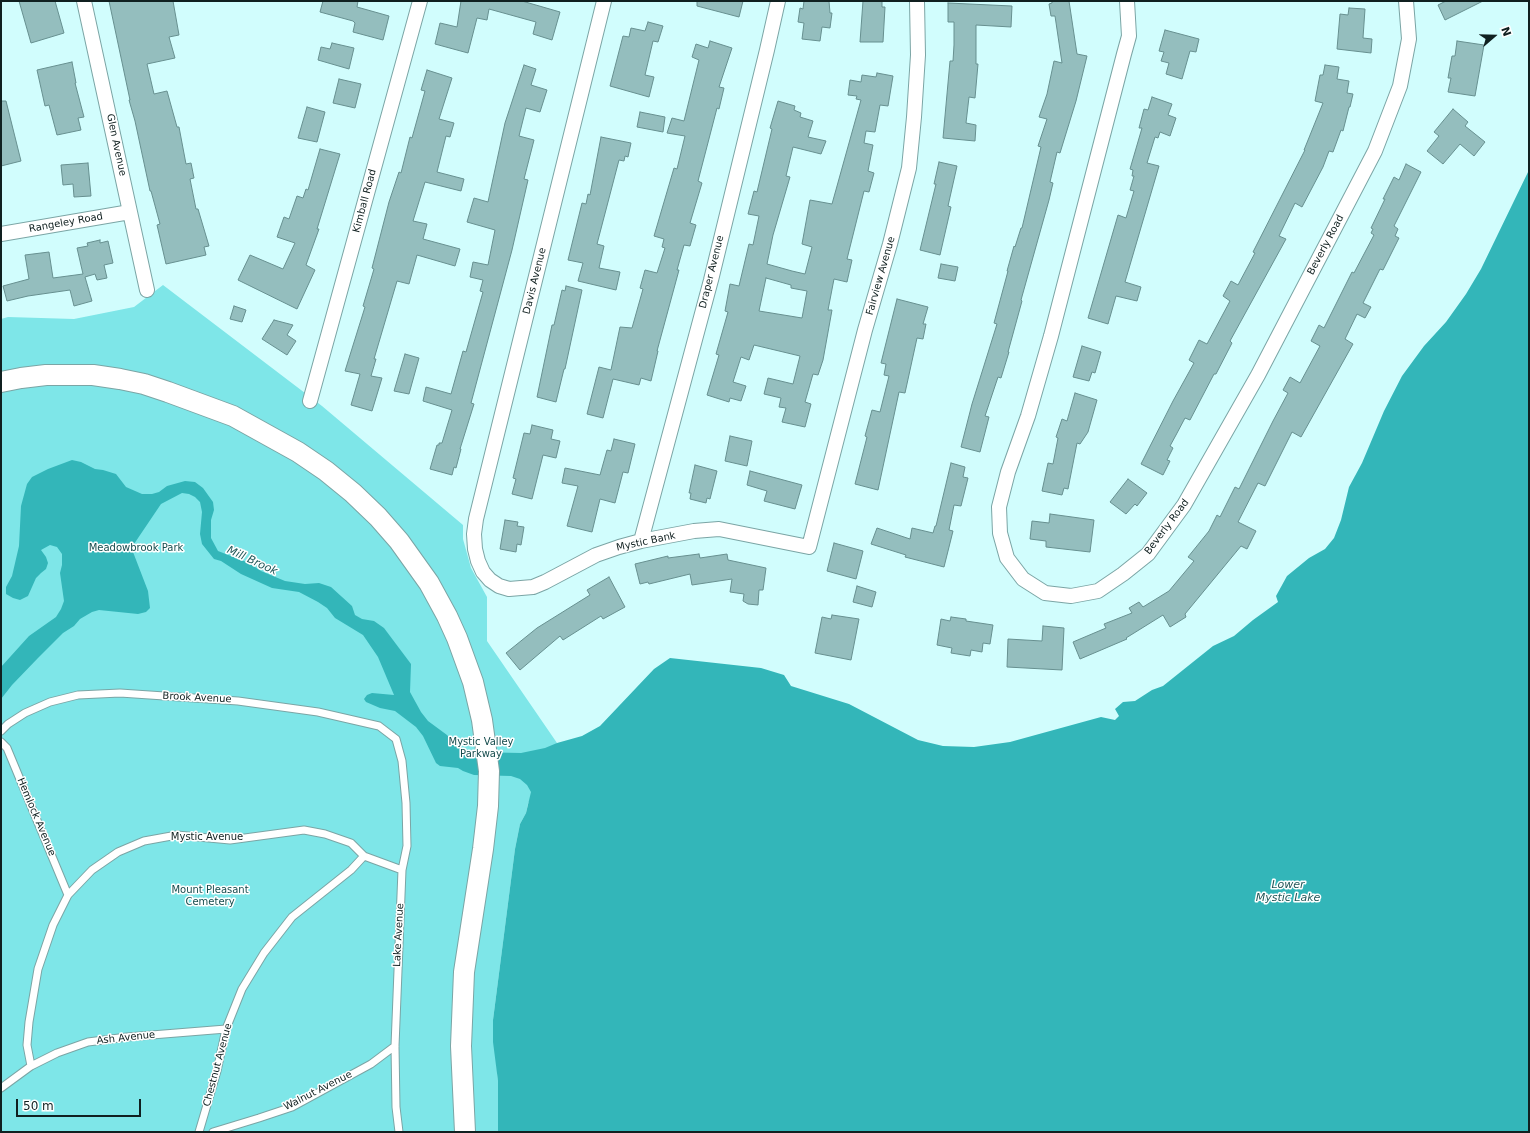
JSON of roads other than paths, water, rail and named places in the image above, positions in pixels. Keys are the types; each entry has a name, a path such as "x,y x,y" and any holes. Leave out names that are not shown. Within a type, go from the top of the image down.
{"main road":[{"path":"1,382 46,375 93,375 144,384 233,416 298,452 326,471 353,493 378,517 399,541 429,583 448,616 466,661 478,700 486,743 489,783 483,849 464,972 461,1046 465,1132"}],"street":[{"name":"Glen Avenue","path":"84,1 147,290"},
{"name":"Kimball Road","path":"310,401 420,1"},
{"name":"Davis Avenue","path":"478,561 475,549 474,534 476,520 604,1"},
{"name":"Draper Avenue","path":"641,541 711,280 778,1"},
{"name":"Fairview Avenue","path":"809,547 865,330 890,244 909,168 918,62 917,1"},
{"name":"Beverly Road","path":"1127,1 1129,36 1051,336 1028,416 1008,472 1000,507 1000,533 1007,558 1023,579 1045,593 1070,596 1098,591 1123,574 1148,554 1184,505 1258,375 1376,151 1400,86 1409,39 1406,1"},
{"name":"Rangeley Road","path":"1,234 130,212"},
{"name":"Mystic Bank","path":"478,561 487,576 499,586 509,589 533,587 596,555 619,547 641,541 694,531 719,529 809,547"}],"lane":[{"name":"Brook Avenue","path":"1,731 25,712 50,702 78,695 120,693 238,701 318,712 379,726 396,738"},
{"name":"Lake Avenue","path":"396,738 402,761 406,803 407,846 402,870 395,1046 396,1106 399,1132"},
{"name":"Hemlock Avenue","path":"1,742 7,748 68,895"},
{"name":"Mystic Avenue","path":"31,1066 27,1045 28,1029 38,969 54,925 68,895 92,870 118,852 144,841 177,835 230,840 304,830 325,834 351,843 364,856 402,870"},
{"name":"Chestnut Avenue","path":"199,1132 217,1071 226,1029 242,989 264,953 292,917 351,870 364,856"},
{"name":"Ash Avenue","path":"31,1066 57,1053 88,1042 127,1037 226,1029"},
{"name":"Walnut Avenue","path":"213,1132 292,1107 372,1064 395,1046"},
{"path":"1,1088 31,1066"}],"water":[{"name":"Lower Mystic Lake","path":"1529,170 1529,1132 498,1132 498,1081 493,1042 493,1020 515,849 520,824 526,813 531,792 527,785 520,779 511,776 474,775 458,768 440,766 436,763 423,736 416,727 395,711 380,708 366,702 364,699 367,695 372,693 394,695 378,657 363,635 335,618 327,608 299,592 272,588 241,574 221,561 214,559 202,544 200,534 202,512 200,502 189,494 182,493 161,504 134,544 133,552 148,591 150,608 146,612 138,614 99,610 80,619 74,626 63,633 38,658 12,685 1,699 1,667 29,636 56,617 64,601 60,573 62,554 57,547 50,545 41,550 48,563 46,569 36,578 28,596 20,600 6,594 6,587 12,576 19,546 21,506 27,484 32,477 72,460 81,462 95,469 116,474 126,487 142,494 159,492 167,486 185,481 195,482 203,488 213,502 214,510 211,520 211,538 218,551 249,563 261,571 285,581 305,584 319,583 331,587 352,606 355,615 362,619 374,621 384,628 411,664 410,692 421,712 428,721 447,735 457,747 464,750 473,752 521,753 545,748 582,736 600,726 654,669 670,658 761,668 784,675 791,686 849,704 918,740 943,746 974,747 1010,742 1101,717 1115,720 1119,716 1115,709 1123,702 1135,701 1152,690 1163,686 1213,646 1234,636 1278,602 1276,596 1287,576 1309,558 1325,549 1334,538 1341,520 1349,487 1362,463 1384,411 1402,376 1424,346 1446,322 1466,294 1481,269"}],"park label":[{"name":"Meadowbrook Park","path":"136,548"},
{"name":"Mystic Valley Parkway","path":"481,748"},
{"name":"Mount Pleasant Cemetery","path":"210,896"}],"water label":[{"name":"Mill Brook","path":"252,561"}]}
